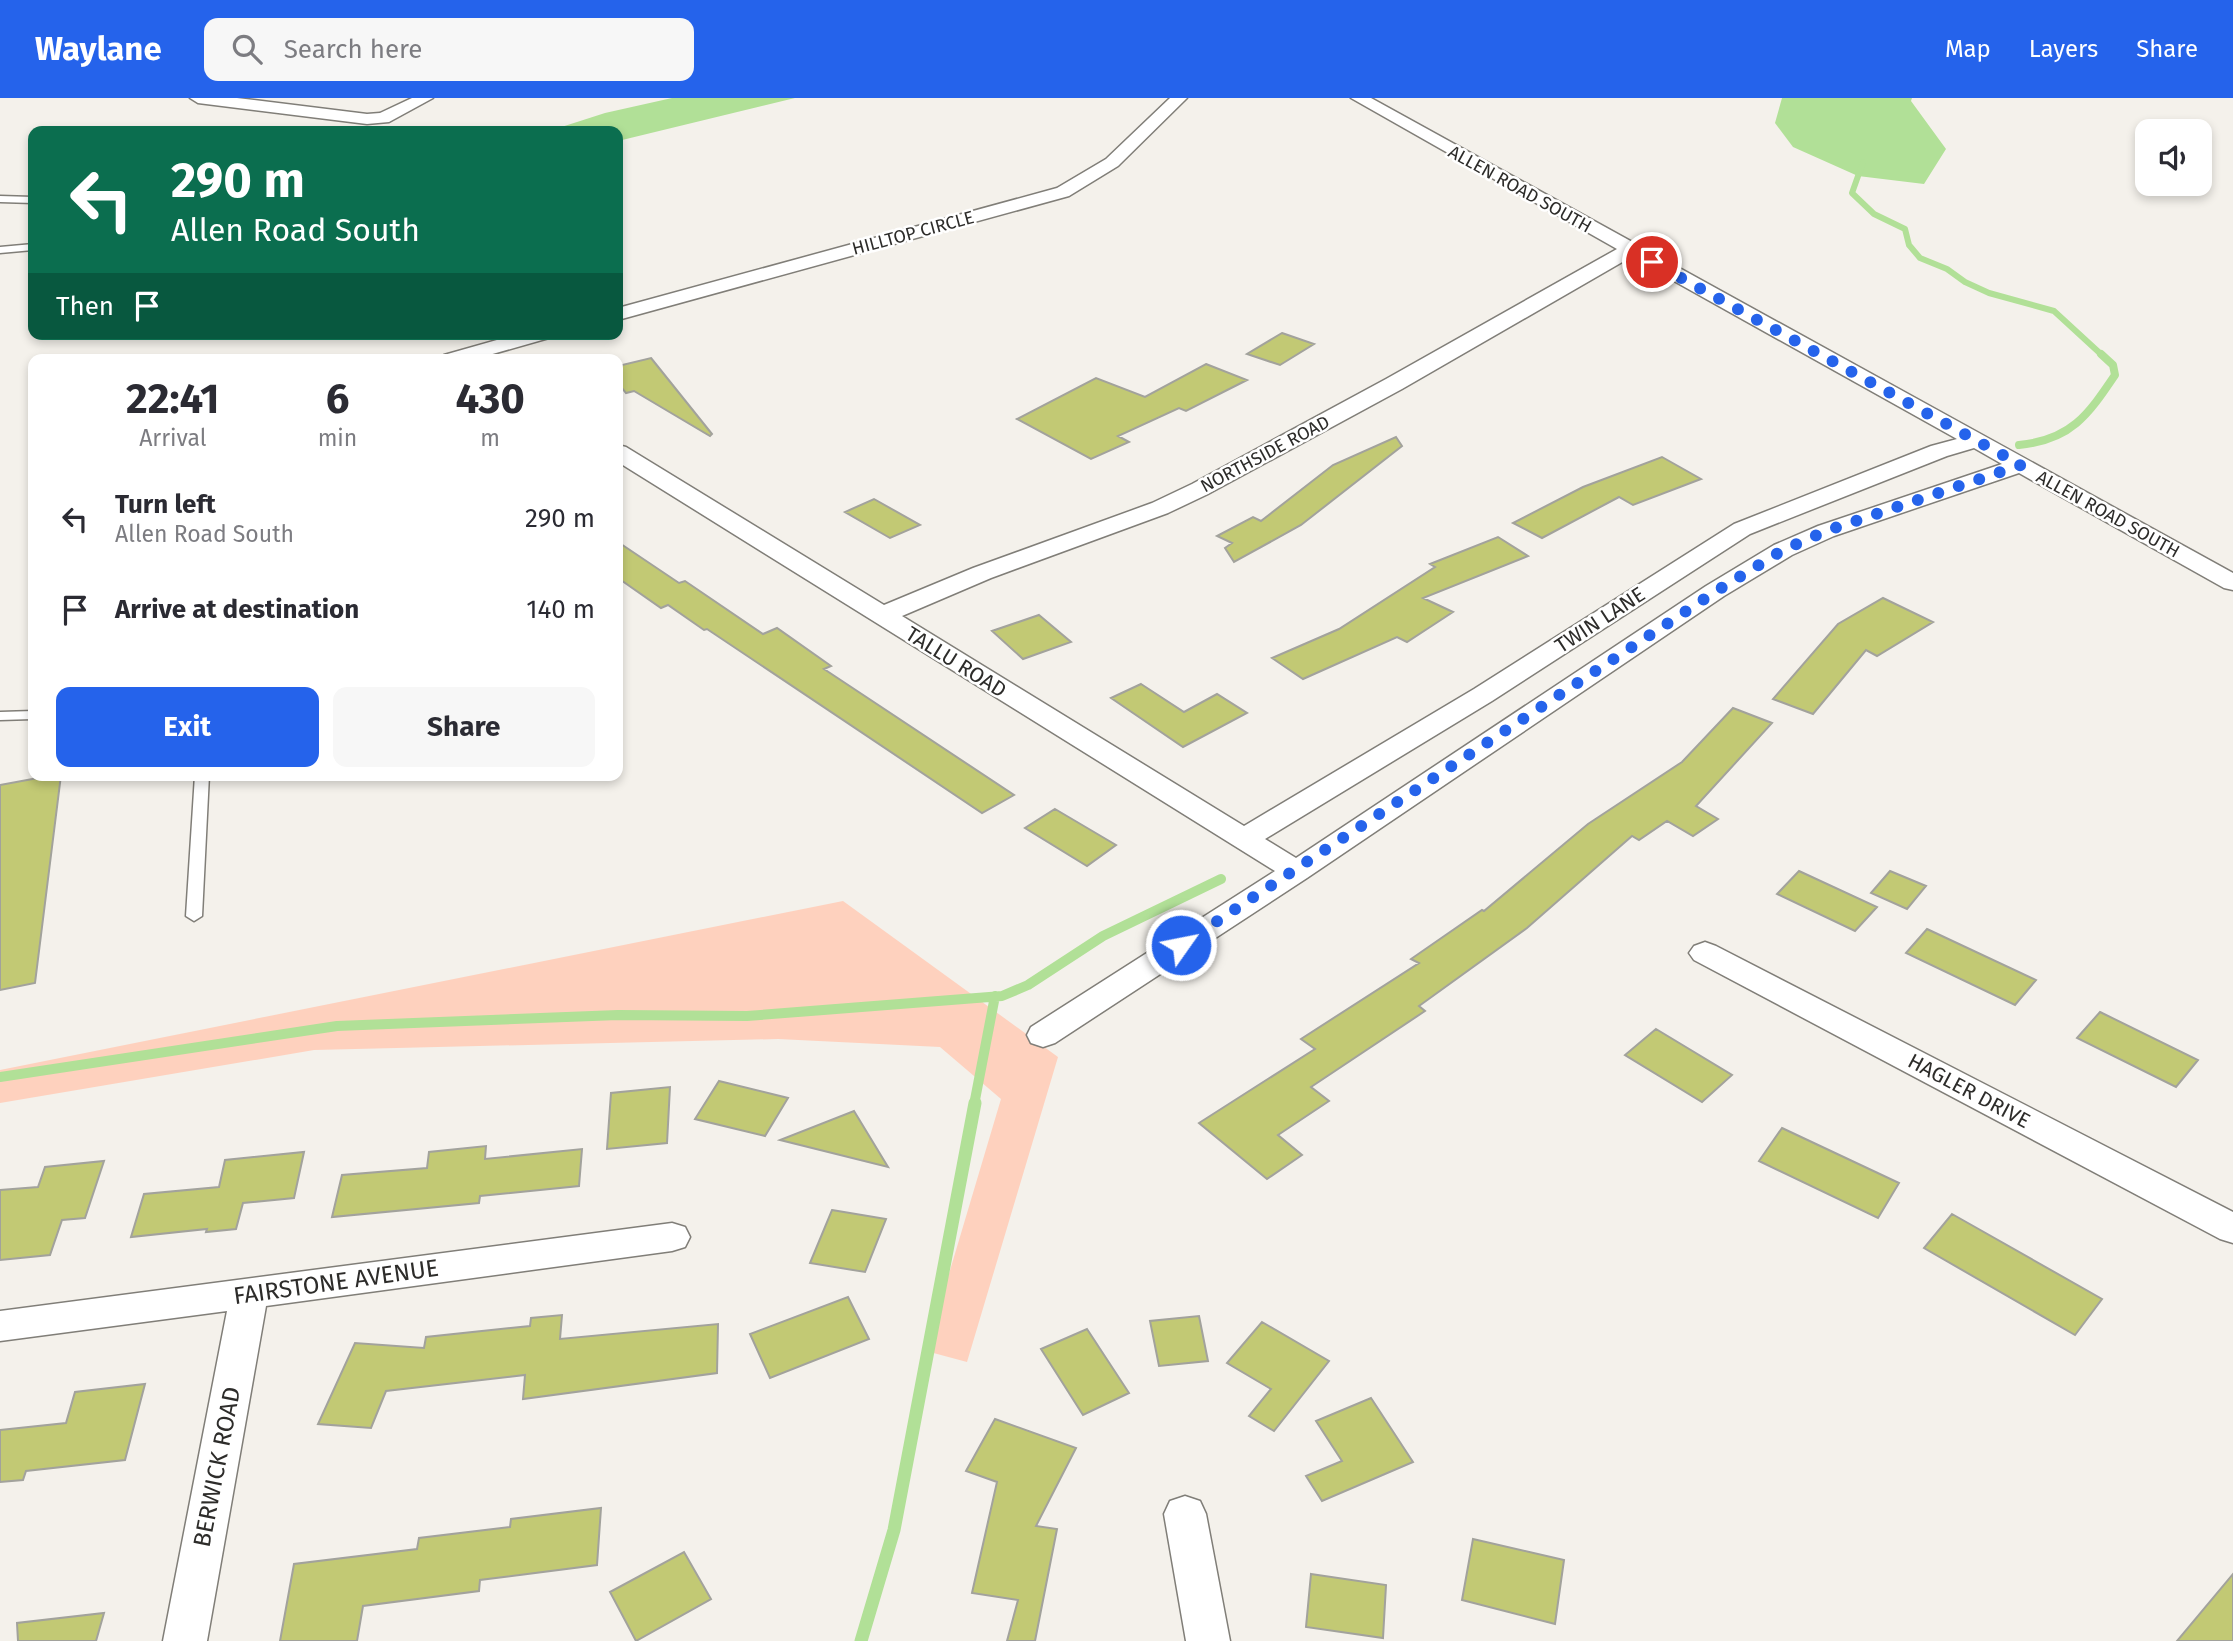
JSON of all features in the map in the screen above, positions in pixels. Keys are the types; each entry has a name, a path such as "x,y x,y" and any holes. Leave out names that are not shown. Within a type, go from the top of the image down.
{"street":[{"path":"198,98 367,119 383,118 425,98"},
{"name":"HILLTOP CIRCLE","path":"623,313 1063,192 1110,166 1179,98"},
{"name":"ALLEN ROAD SOUTH","path":"1359,98 2233,583"},
{"name":"NORTHSIDE ROAD","path":"881,616 982,573 1160,508 1200,489 1394,384 1629,250"},
{"path":"476,354 522,340"},
{"name":"TWIN LANE","path":"1244,839 1494,688 1742,529 1939,451 1976,441"},
{"name":"TALLU ROAD","path":"623,455 1296,871"},
{"name":"TWIN LANE","path":"1043,1035 1296,871 1715,592 1783,550 1826,531 2021,465"},
{"name":"HAGLER DRIVE","path":"1705,953 2233,1229"},
{"name":"FAIRSTONE AVENUE","path":"0,1326 671,1237"},
{"name":"BERWICK ROAD","path":"185,1641 249,1294"},
{"path":"1185,1514 1208,1641"}],"lane":[{"path":"0,199 28,200"},
{"path":"0,250 28,247"},
{"path":"0,716 28,715"},
{"path":"194,916 202,781"}],"shaded area":[{"path":"672,98 795,98 623,140 623,126 565,126 605,113"},
{"path":"1782,98 1912,98 1911,101 1946,149 1924,184 1858,176 1793,147 1775,123"},
{"path":"843,901 1058,1057 967,1362 926,1351 1001,1099 940,1047 778,1039 314,1050 0,1103 0,1070"}],"building":[{"path":"1282,333 1314,344 1280,365 1247,354"},
{"path":"651,358 712,434 710,436 634,391 626,393 623,389 623,365"},
{"path":"1206,364 1247,380 1186,411 1179,408 1118,436 1129,442 1091,459 1017,419 1096,378 1145,397"},
{"path":"1396,437 1402,446 1301,525 1234,562 1225,548 1232,543 1217,536 1253,517 1261,521 1333,465"},
{"path":"1662,457 1701,479 1633,505 1619,497 1542,538 1513,523 1583,487"},
{"path":"874,499 920,525 890,538 845,512"},
{"path":"1498,537 1528,556 1423,598 1453,612 1407,642 1397,637 1303,679 1272,658 1339,629 1435,567 1430,564"},
{"path":"623,545 679,583 685,581 763,634 777,628 831,666 824,669 1014,795 982,813 707,629 704,630 668,605 661,608 623,581"},
{"path":"1883,598 1933,622 1877,656 1866,650 1813,714 1773,699 1838,624"},
{"path":"1039,615 1071,642 1023,659 992,631"},
{"path":"1141,684 1184,712 1217,694 1247,713 1183,747 1111,698"},
{"path":"1733,708 1772,723 1696,806 1718,819 1693,836 1667,821 1639,840 1632,836 1527,928 1419,1006 1425,1011 1311,1087 1329,1101 1278,1135 1302,1155 1267,1179 1199,1123 1315,1049 1301,1039 1419,963 1411,959 1484,911 1588,824 1682,762"},
{"path":"28,780 60,781 35,983 0,990 0,785"},
{"path":"1055,809 1116,845 1087,866 1025,828"},
{"path":"1799,871 1877,907 1855,931 1777,894"},
{"path":"1890,871 1926,886 1907,909 1871,893"},
{"path":"1927,929 2036,980 2015,1005 1906,953"},
{"path":"2100,1012 2198,1060 2176,1087 2077,1038"},
{"path":"1656,1029 1732,1075 1702,1102 1625,1055"},
{"path":"719,1081 788,1098 765,1136 695,1119"},
{"path":"670,1087 667,1143 607,1149 611,1093"},
{"path":"854,1111 888,1167 780,1140"},
{"path":"1782,1128 1899,1183 1878,1218 1759,1161"},
{"path":"486,1146 485,1159 582,1149 579,1186 480,1196 479,1203 332,1217 342,1175 427,1168 429,1152"},
{"path":"304,1152 294,1198 243,1203 236,1229 206,1232 207,1229 131,1237 144,1194 219,1187 225,1160"},
{"path":"104,1161 85,1218 62,1220 50,1255 0,1260 0,1190 38,1187 45,1167"},
{"path":"832,1210 886,1219 865,1272 810,1263"},
{"path":"1952,1214 2102,1299 2075,1335 1924,1248"},
{"path":"848,1297 869,1339 770,1378 750,1334"},
{"path":"562,1315 560,1339 718,1324 717,1373 523,1399 525,1375 386,1391 371,1428 318,1424 355,1343 424,1348 426,1337 530,1326 531,1318"},
{"path":"1199,1316 1208,1361 1159,1366 1150,1321"},
{"path":"1262,1322 1329,1361 1274,1431 1249,1416 1271,1389 1227,1363"},
{"path":"1087,1329 1129,1393 1083,1415 1041,1349"},
{"path":"145,1384 125,1460 26,1471 23,1480 0,1482 0,1430 66,1423 75,1392"},
{"path":"1371,1398 1413,1462 1322,1501 1306,1476 1342,1461 1316,1421"},
{"path":"995,1419 1076,1448 1036,1526 1057,1529 1035,1641 1007,1641 1018,1600 972,1593 997,1482 966,1471"},
{"path":"601,1508 597,1565 480,1580 479,1591 363,1606 357,1641 280,1641 294,1564 417,1549 419,1538 510,1527 511,1519"},
{"path":"1473,1539 1564,1560 1555,1624 1462,1600"},
{"path":"684,1552 711,1599 636,1641 610,1592"},
{"path":"1311,1574 1386,1585 1383,1638 1306,1627"},
{"path":"2233,1574 2233,1641 2177,1641"},
{"path":"104,1613 96,1641 18,1641 17,1623"}],"waterway":[{"path":"1863,162 1852,193 1874,214 1905,229 1909,245 1920,258 1947,269 1965,282 1989,293 2054,311 2103,356"},
{"path":"2019,445 2052,438 2065,431 2096,402 2115,375 2113,365 2101,354"},
{"path":"995,997 1028,985 1103,936 1221,879"},
{"path":"0,1077 337,1026 618,1015 747,1016 995,997"},
{"path":"974,1105 995,997"},
{"path":"861,1641 894,1530 975,1103"}],"route":[{"path":"1181,945 1715,592 1783,550 1826,531 2021,465 1652,262"}]}
